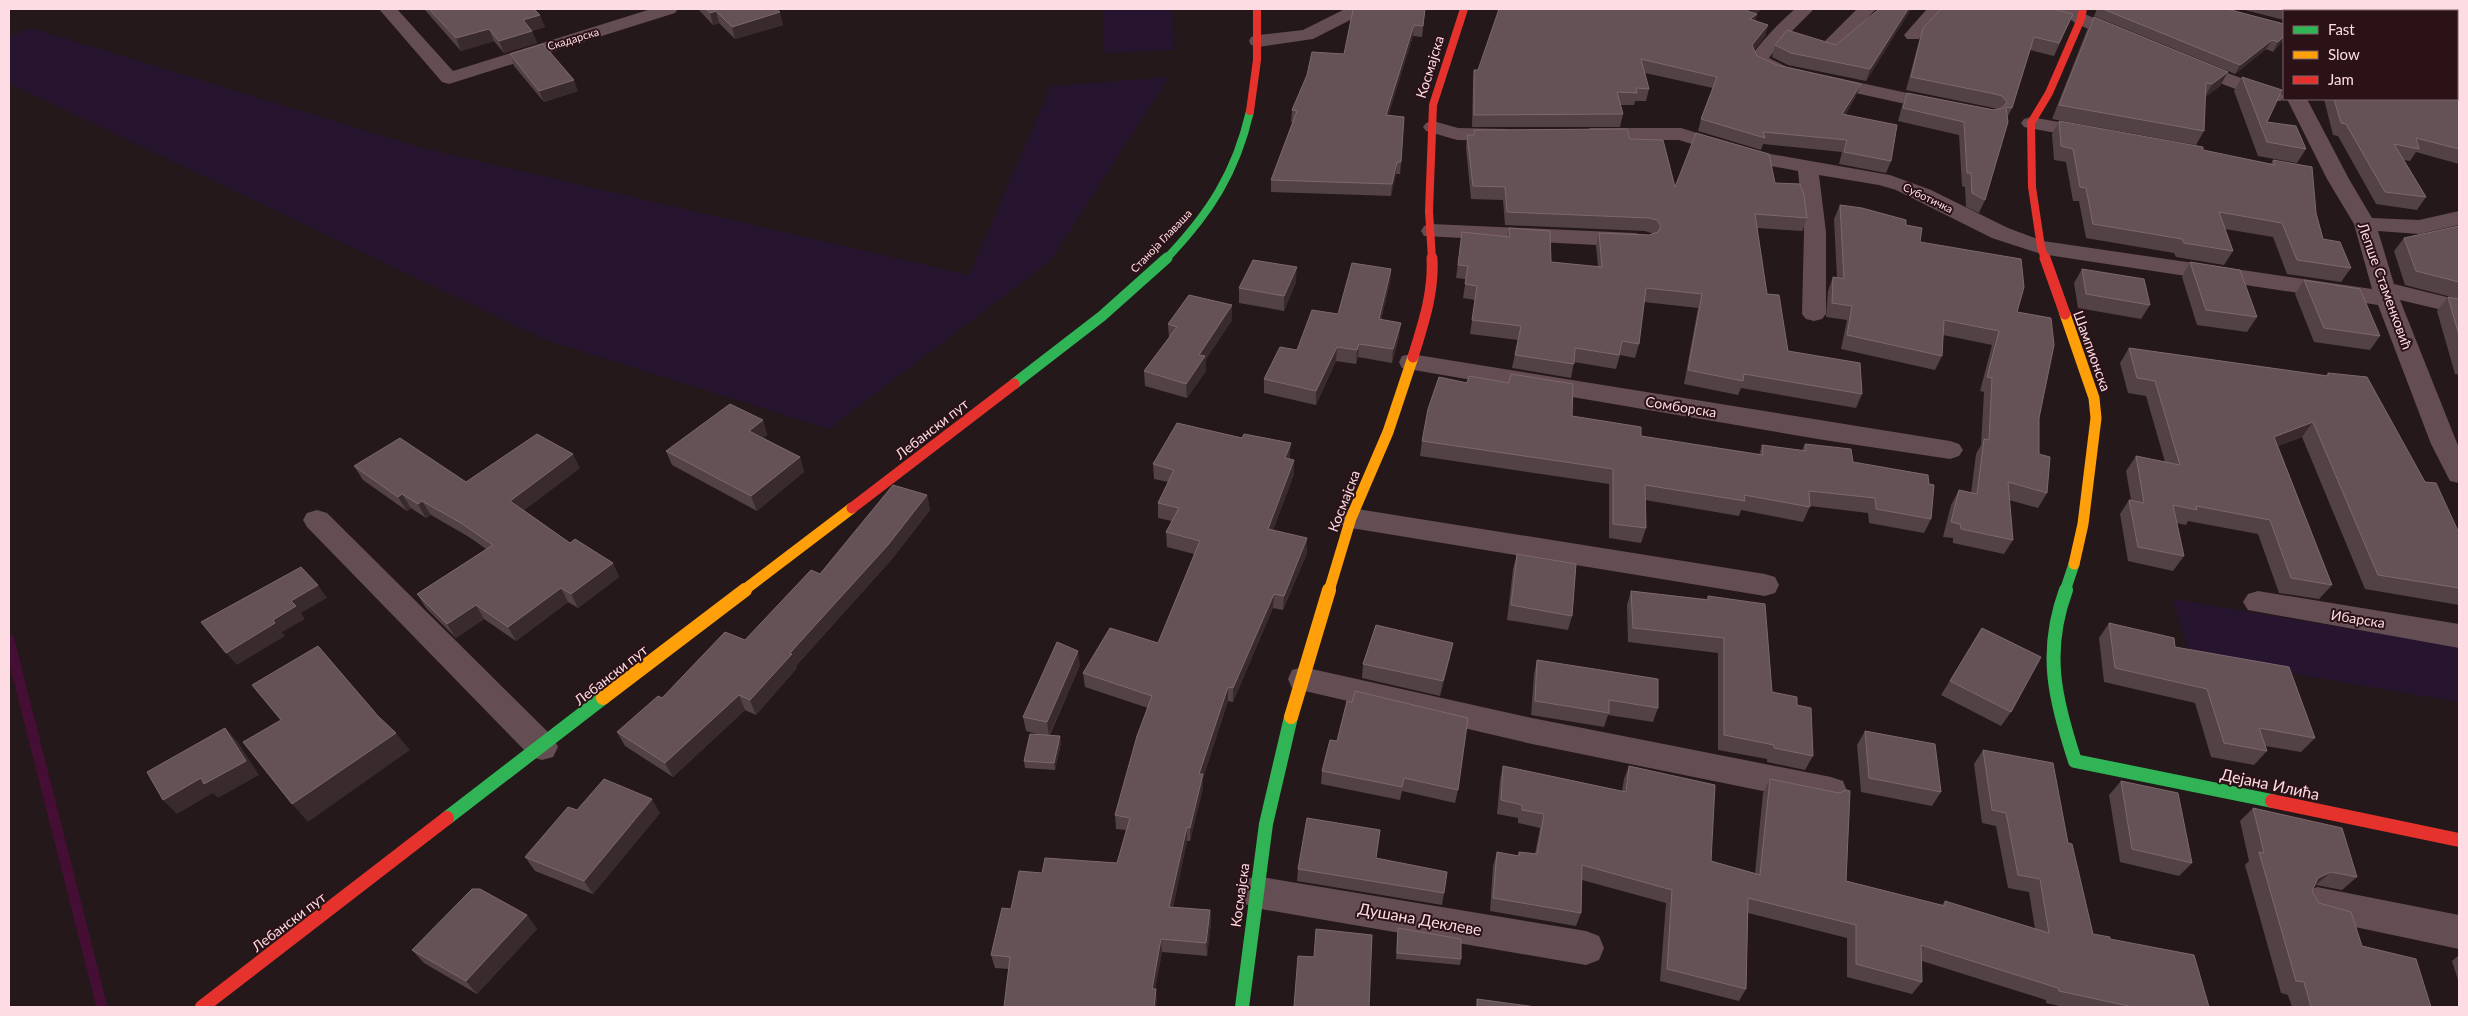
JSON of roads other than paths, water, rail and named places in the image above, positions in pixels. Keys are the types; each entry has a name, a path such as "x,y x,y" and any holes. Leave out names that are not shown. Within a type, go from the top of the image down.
{"street":[{"name":"Скадарска","path":"388,9 449,78 669,9"},
{"name":"Станоја Главаша","path":"1037,366 1127,293 1184,238 1213,203 1232,168 1246,133 1257,70 1256,9"},
{"path":"1258,41 1307,35 1358,9"},
{"name":"Космајска","path":"1242,1007 1255,892 1276,768 1351,518 1388,432 1428,310 1433,273 1432,231 1429,211 1433,105 1464,9"},
{"path":"1805,9 1773,39 1760,58 1761,62 1781,70 1961,110"},
{"path":"1831,46 1867,9"},
{"path":"1913,35 1936,9"},
{"path":"2108,137 2031,123 2049,93 2077,12 2145,46"},
{"name":"Лепше Стаменковић","path":"2172,58 2244,87 2283,97"},
{"name":"Лепше Стаменковић","path":"2298,101 2328,177 2365,224 2387,294 2444,444 2459,474"},
{"name":"Шампионска","path":"2031,123 2032,187 2041,247 2094,398 2096,418 2083,524 2073,569 2055,625 2051,673 2056,704 2075,761"},
{"path":"1433,127 1457,134 1476,136 1528,135"},
{"name":"Суботичка","path":"1566,134 1681,134 1756,158 1904,185 2000,234 2041,247 2387,294 2459,307"},
{"path":"1808,166 1815,232 1814,314"},
{"path":"2365,224 2419,227 2459,218"},
{"path":"1432,231 1645,240"},
{"name":"Сомборска","path":"1411,362 1824,431 1950,450"},
{"name":"Лебански пут","path":"202,1007 1037,366"},
{"path":"1351,518 1765,585"},
{"path":"317,520 542,747"},
{"name":"Ибарска","path":"2258,602 2459,636"},
{"path":"1303,679 1532,731 1831,791"},
{"name":"Дејана Илића","path":"2075,761 2459,840"},
{"name":"Душана Деклеве","path":"1255,892 1586,948"},
{"path":"2317,903 2459,932"}],"waterway":[{"path":"9,640 102,1007"}]}
